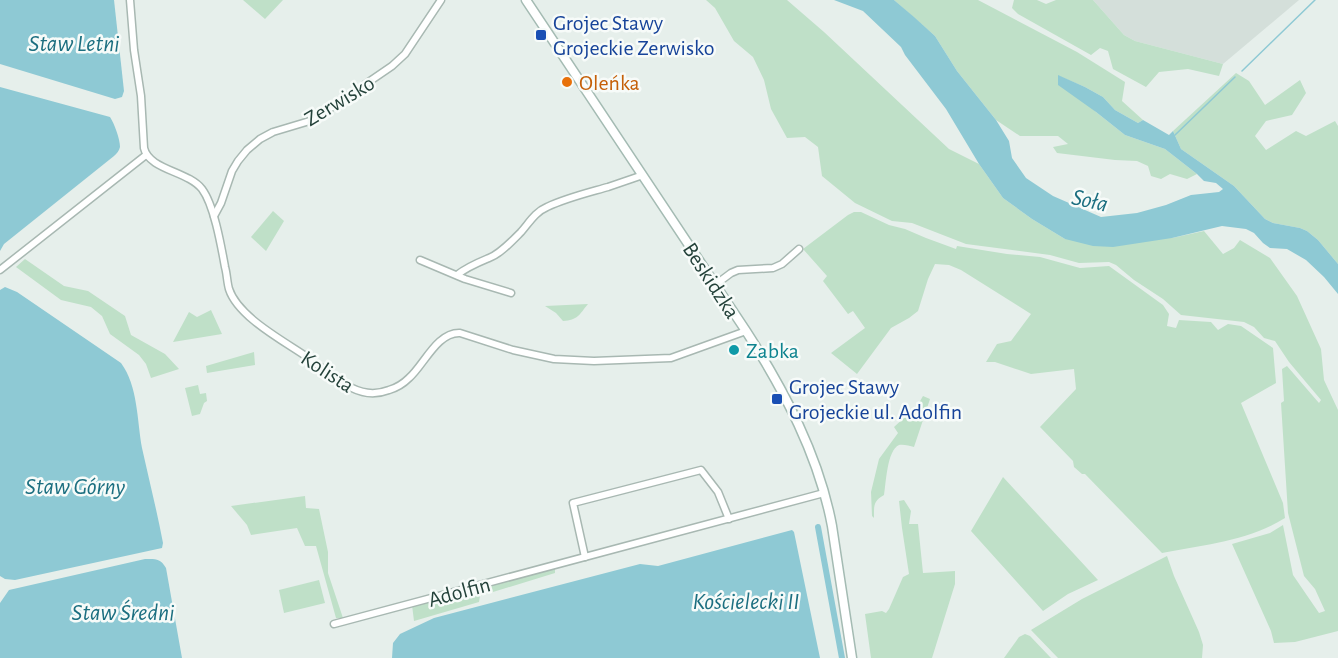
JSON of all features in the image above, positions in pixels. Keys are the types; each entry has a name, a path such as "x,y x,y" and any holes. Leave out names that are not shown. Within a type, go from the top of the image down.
{"main road":[{"name":"Beskidzka","path":"526,0 746,331 783,394 807,447 824,494 832,526 852,658"}],"street":[{"path":"0,270 146,155 130,0"},
{"name":"Zerwisko","path":"214,216 232,171 247,150 273,132 314,120 392,66 403,56 441,0"},
{"name":"Kolista","path":"146,155 153,162 199,185 208,199 214,216 229,289 241,308 262,327 347,385 366,394 386,391 404,383 440,342 452,333 460,333 513,350 554,359 594,362 671,358 746,331"},
{"path":"457,275 466,267 490,258 504,248 522,231 531,218 544,208 643,175"},
{"path":"715,285 738,270 773,268 782,264 800,249"},
{"path":"420,260 511,293"},
{"path":"585,557 573,503 701,470 718,492 729,519"},
{"name":"Adolfin","path":"334,624 824,494"}],"shaded area":[{"path":"1093,0 1299,0 1223,64 1135,41 1124,35"}],"green space":[{"path":"243,0 283,0 265,19"},
{"path":"706,0 787,0 949,149 979,164 1003,198 1065,239 1172,238 1204,231 1223,254 1234,248 1240,240 1270,258 1297,296 1321,349 1324,380 1338,410 1338,631 1295,642 1274,643 1271,631 1232,544 1270,533 1283,525 1293,575 1319,613 1325,611 1315,589 1304,576 1288,513 1281,403 1284,401 1282,369 1287,366 1319,403 1321,400 1289,362 1275,341 1264,338 1254,327 1244,322 1181,315 1163,299 1109,262 1079,263 1050,255 966,244 912,223 892,221 855,203 822,176 818,147 805,137 787,138 771,109 764,80 753,57 734,41 715,8"},
{"path":"894,0 978,0 1077,52 1125,82 1122,101 1143,120 1138,123 1115,110 1103,97 1059,76 1096,112 1125,135 1165,149 1197,174 1187,179 1170,174 1161,179 1151,176 1148,166 1137,161 1057,153 1053,147 1068,144 1058,136 1020,136 996,120 957,71 935,36"},
{"path":"1014,0 1037,0 1046,4 1056,0 1093,0 1124,35 1135,41 1223,64 1219,76 1188,69 1159,72 1146,87 1113,69 1108,51 1100,48 1091,55 1018,14 1012,8"},
{"path":"1236,73 1249,81 1265,105 1300,80 1306,93 1292,115 1266,121 1255,136 1266,150 1296,131 1306,136 1335,121 1338,126 1338,264 1318,240 1307,231 1265,219 1234,186 1181,149 1173,131"},
{"path":"273,211 284,221 266,251 251,237"},
{"path":"854,212 861,212 889,225 956,249 957,246 1040,257 1080,268 1109,266 1163,305 1169,314 1167,326 1176,328 1179,320 1211,322 1218,330 1228,324 1241,326 1273,348 1276,383 1241,403 1283,503 1285,518 1241,537 1162,553 1085,474 1074,467 1073,461 1040,427 1076,389 1074,369 1031,374 995,362 986,362 997,344 1011,341 1031,314 961,270 949,265 935,264 918,311 891,328 857,374 831,353 865,328 853,311 848,314 823,281 827,276 803,249"},
{"path":"25,259 64,286 88,291 125,316 131,335 165,354 179,369 151,378 146,364 139,355 110,334 102,316 91,307 61,300 16,267"},
{"path":"588,304 575,318 563,321 545,306"},
{"path":"211,310 222,334 173,342 189,312 197,317"},
{"path":"254,352 255,365 207,373 206,366"},
{"path":"198,385 200,394 206,393 207,401 200,414 192,416 185,388"},
{"path":"923,396 930,399 914,447 899,445 892,453 884,495 875,504 874,518 871,492 879,459 898,433 894,427 905,417 909,420"},
{"path":"1003,477 1098,580 1068,594 1043,611 971,531"},
{"path":"305,496 306,508 319,509 328,552 328,573 343,618 336,618 316,546 305,546 297,528 251,535 247,525 231,506"},
{"path":"904,500 911,511 909,524 918,524 923,573 955,571 955,584 932,658 871,658 865,614 882,611 886,613 903,577 909,574 899,501"},
{"path":"1167,556 1199,632 1203,645 1202,658 1058,658 1031,630 1082,599"},
{"path":"555,567 555,573 480,596 479,602 414,621 412,605"},
{"path":"319,580 325,603 284,613 279,590"},
{"path":"1025,634 1030,636 1051,658 1004,658 1019,637"}],"water":[{"name":"Staw Letni","path":"0,0 114,0 124,91 122,97 115,99 0,64"},
{"path":"834,0 894,0 914,17 935,36 957,71 996,120 1009,141 1012,158 1026,178 1053,196 1101,217 1137,213 1191,195 1219,192 1223,189 1216,183 1204,181 1165,149 1125,135 1058,85 1058,75 1103,97 1115,110 1138,123 1143,120 1169,135 1173,131 1181,149 1234,186 1265,219 1307,231 1318,240 1338,264 1338,294 1306,260 1287,249 1270,248 1254,233 1246,229 1222,226 1172,238 1113,247 1093,246 1065,239 1003,198 979,164 946,109 901,47 863,11"},
{"path":"0,87 110,117 120,147 114,156 4,244 0,251"},
{"name":"Staw Górny","path":"5,287 17,292 121,363 127,372 134,393 142,448 163,543 162,548 15,580 0,576 0,290"},
{"name":"Kościelecki II","path":"792,530 820,658 392,658 393,643 400,634 434,618 640,564 658,566"},
{"name":"Staw Średni","path":"145,559 162,562 166,568 182,658 0,658 0,603 9,590"}],"waterway":[{"path":"1242,71 1315,0"},
{"path":"1175,135 1235,77"},
{"path":"818,527 842,658"}],"place":[{"name":"Grojec Stawy Grojeckie Zerwisko","path":"541,35"},
{"name":"Oleńka","path":"567,82"},
{"name":"Zabka","path":"734,350"},
{"name":"Grojec Stawy Grojeckie ul. Adolfin","path":"777,399"}],"water label":[{"name":"Soła","path":"1090,200"}]}
